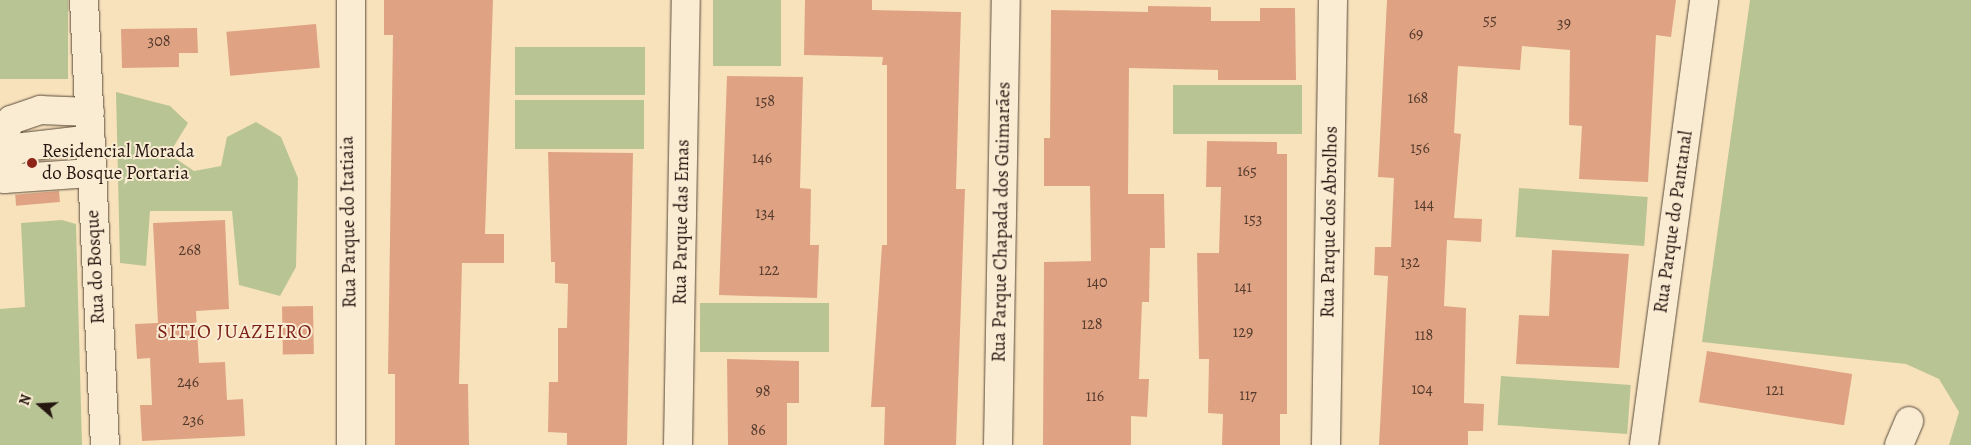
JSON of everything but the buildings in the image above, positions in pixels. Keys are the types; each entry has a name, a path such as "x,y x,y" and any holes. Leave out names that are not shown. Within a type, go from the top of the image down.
{"street":[{"name":"Rua do Bosque","path":"84,0 104,445"},
{"name":"Rua Parque do Itatiaia","path":"351,0 347,66 351,445"},
{"name":"Rua Parque das Emas","path":"678,445 686,0"},
{"name":"Rua Parque Chapada dos Guimarães","path":"998,445 1006,0"},
{"name":"Rua Parque dos Abrolhos","path":"1326,445 1333,0"},
{"name":"Rua Parque do Pantanal","path":"1644,445 1704,0"},
{"path":"0,141 11,120 40,110 90,112"},
{"path":"0,159 24,147 91,139"},
{"path":"0,176 4,180 91,173"}],"green space":[{"path":"0,0 68,0 68,79 0,79"},
{"path":"713,0 781,0 781,66 713,66"},
{"path":"1750,0 1971,0 1971,445 1949,445 1959,412 1939,379 1906,364 1702,342"},
{"path":"515,47 645,47 645,95 515,95"},
{"path":"1173,85 1302,85 1302,134 1173,134"},
{"path":"116,92 170,106 188,123 169,154 194,171 221,166 227,137 256,122 281,137 298,178 296,267 280,296 239,285 232,211 150,211 146,266 120,263"},
{"path":"515,100 644,100 644,149 515,149"},
{"path":"1519,188 1648,197 1644,246 1516,237"},
{"path":"62,220 76,224 82,445 0,445 0,309 25,307 21,223"},
{"path":"700,303 829,303 829,352 700,352"},
{"path":"1501,376 1631,385 1627,434 1498,425"}],"place":[{"name":"Residencial Morada do Bosque Portaria","path":"32,163"}],"district":[{"name":"SITIO JUAZEIRO","path":"235,331"}]}
